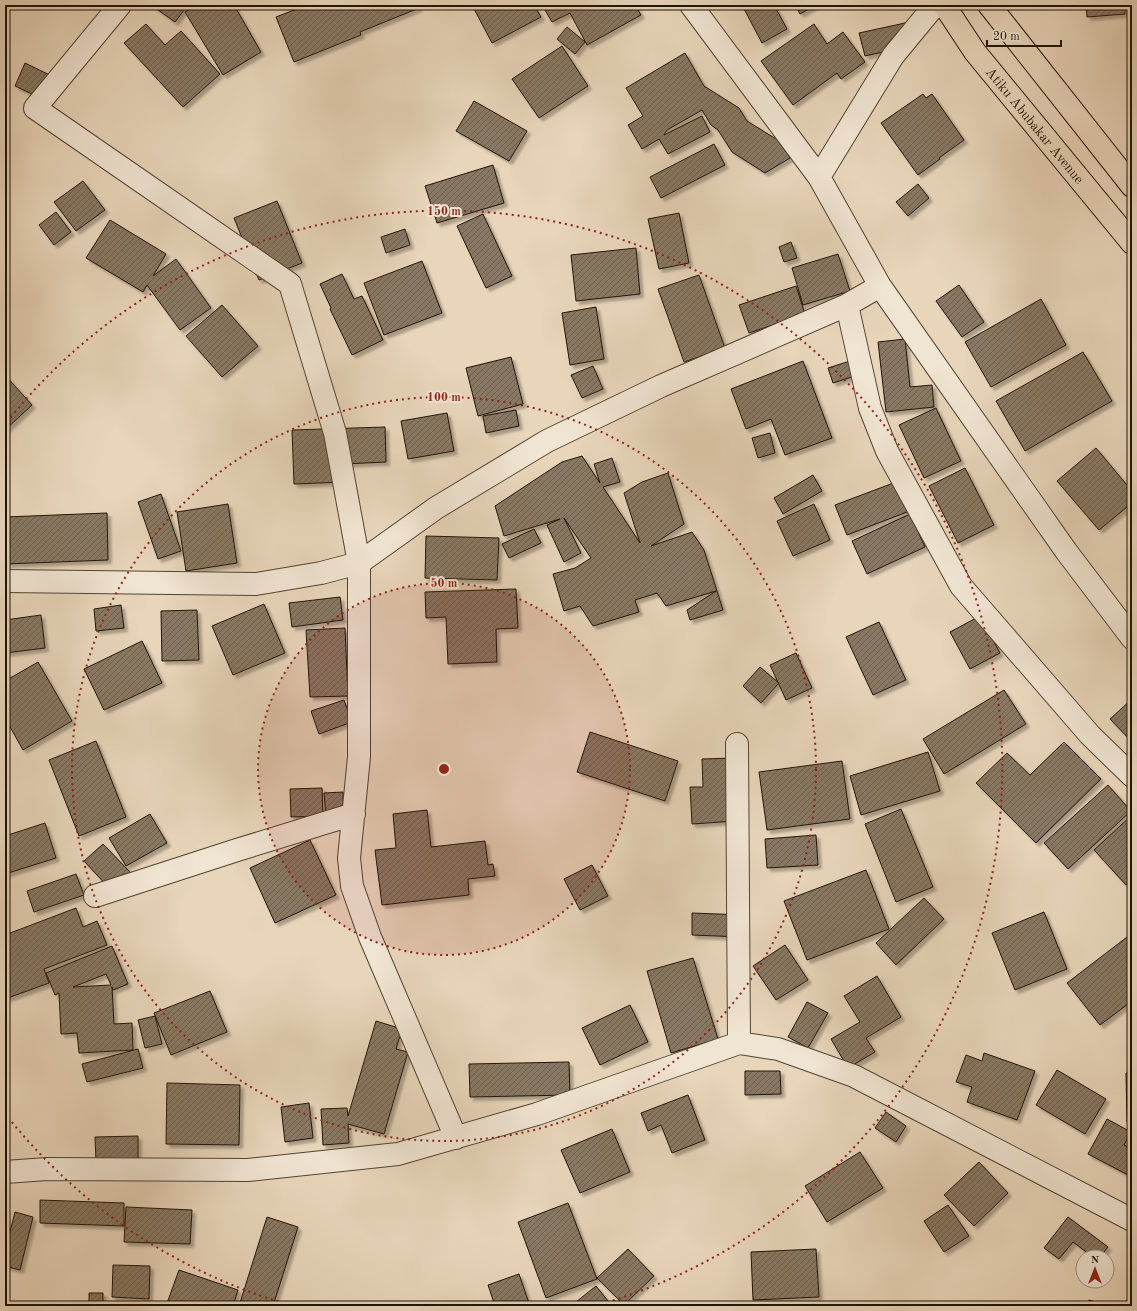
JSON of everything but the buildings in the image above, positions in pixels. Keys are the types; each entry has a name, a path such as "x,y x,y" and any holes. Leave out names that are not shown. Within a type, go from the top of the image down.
{"main road":[{"name":"Atiku Abubakar Avenue","path":"944,5 975,52 1132,242"},
{"path":"989,5 1132,186"}],"street":[{"path":"120,5 35,108 290,284 335,433 359,563 359,756 349,858 352,886 370,937 456,1138"},
{"path":"691,5 819,177 880,286 1066,551 1132,638"},
{"path":"819,177 893,56 935,5"},
{"path":"5,581 256,584 321,573 359,563 436,508 547,441 661,386 847,305 880,286"},
{"path":"847,305 870,408 887,451 961,586 1090,735 1132,776"},
{"path":"737,744 739,1043"},
{"path":"95,896 354,814"},
{"path":"5,1172 47,1169 248,1170 398,1154 537,1114 739,1043 778,1049 854,1076 1132,1220"}]}
